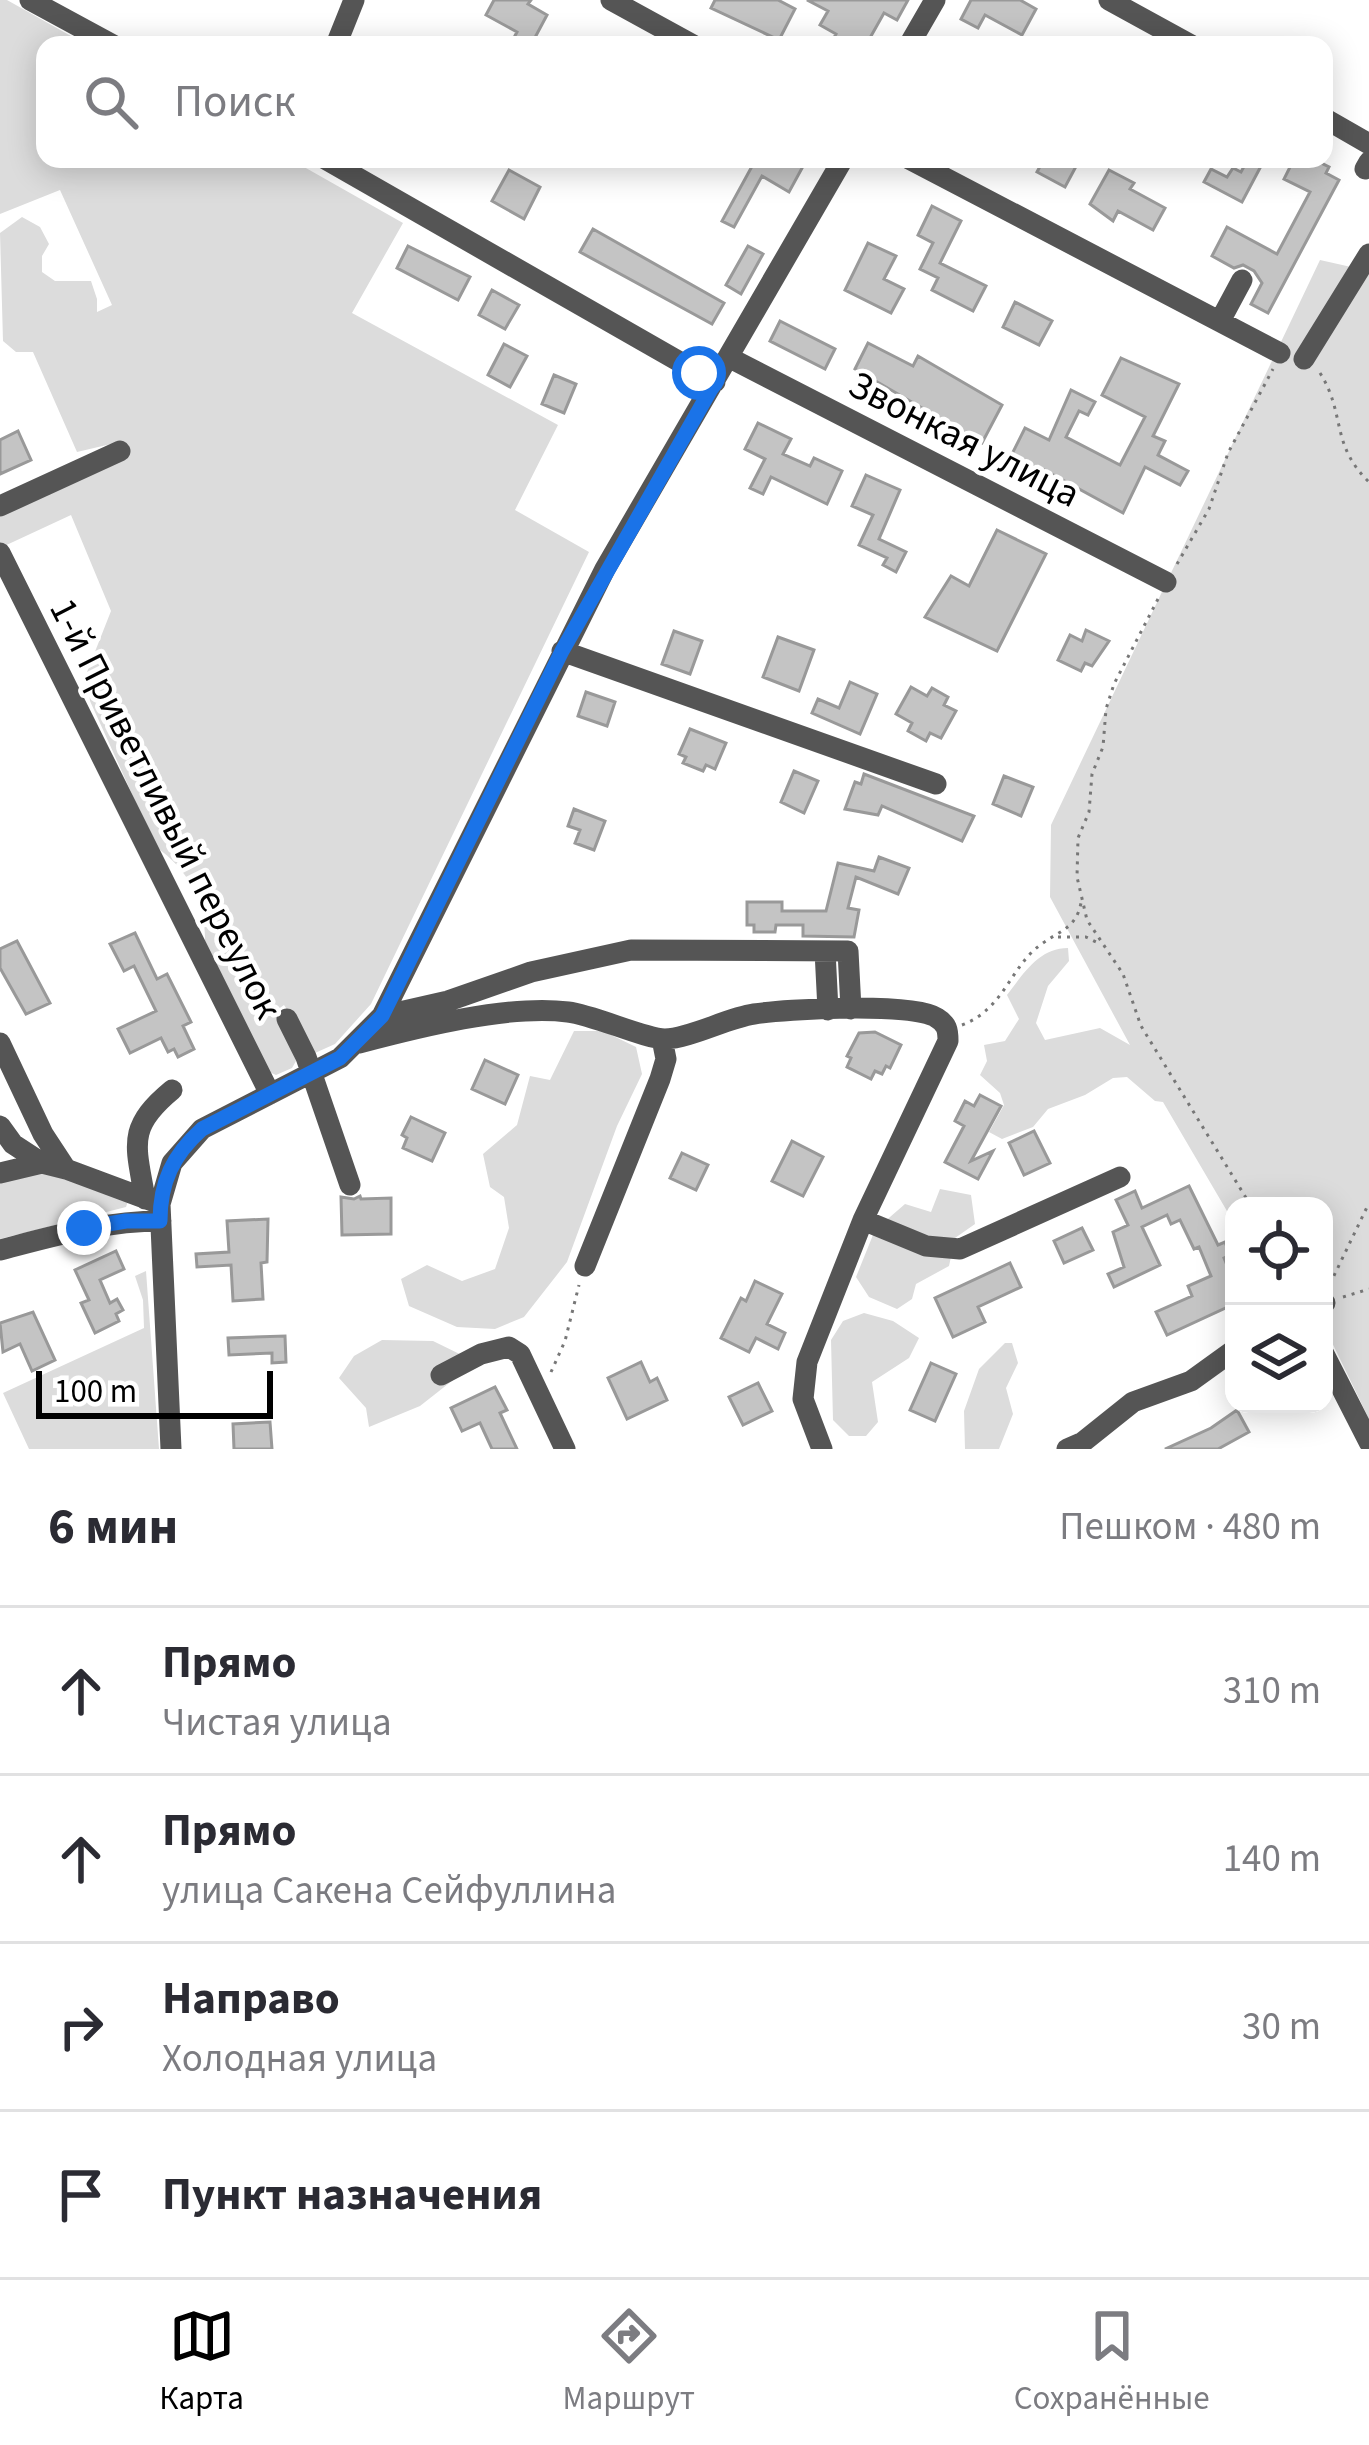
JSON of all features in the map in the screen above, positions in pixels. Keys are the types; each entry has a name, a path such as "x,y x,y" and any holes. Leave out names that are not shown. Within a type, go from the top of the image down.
{"street":[{"path":"30,0 96,36"},
{"path":"340,36 354,0"},
{"path":"611,0 677,36"},
{"path":"914,36 935,0"},
{"path":"1109,0 1175,36"},
{"path":"1333,123 1369,144"},
{"path":"341,168 715,382"},
{"path":"0,1250 126,1221 155,1208 172,1163 202,1129 312,1073 358,1043 382,1016 562,651 838,168"},
{"path":"926,168 1280,353"},
{"path":"1304,359 1369,254"},
{"path":"1220,321 1242,280"},
{"name":"Звонкая улица","path":"730,358 1166,582"},
{"path":"0,506 120,451"},
{"name":"1-й Приветливый переулок","path":"0,553 270,1094"},
{"path":"562,651 936,784"},
{"path":"382,1016 448,1001 531,972 631,950 848,951 851,1009"},
{"path":"825,951 828,1010"},
{"path":"358,1043 483,1018 555,1010 662,1040 755,1014 851,1009 919,1012 943,1022 948,1030 940,1060 863,1220 802,1382 803,1400 822,1449"},
{"path":"287,1019 312,1073 350,1186"},
{"path":"585,1266 661,1079 666,1059 662,1040"},
{"path":"0,1043 66,1169"},
{"path":"171,1449 155,1208 135,1139 139,1124 172,1090"},
{"path":"0,1126 13,1144 42,1162 155,1208"},
{"path":"0,1173 42,1162"},
{"path":"863,1220 926,1246 959,1249 1120,1177"},
{"path":"441,1375 481,1354 509,1347 520,1354 565,1449"},
{"path":"1079,1446 1132,1402 1191,1382 1225,1356"},
{"path":"1333,1372 1369,1442"}],"path":[{"path":"1246,1197 1148,1040 1111,952 1088,920 1077,877 1078,838 1089,812 1092,774 1103,747 1114,684 1209,509 1228,452 1280,353"},
{"path":"1304,359 1314,365 1333,394 1343,450 1369,482"},
{"path":"1056,938 1072,925 1082,902"},
{"path":"948,1030 983,1017 1042,943 1086,937 1111,952"},
{"path":"1333,1283 1369,1203"},
{"path":"538,1392 565,1341 585,1266"},
{"path":"1333,1300 1369,1289"}],"shaded area":[{"path":"0,0 7,0 71,36 36,36 36,168 306,168 403,223 352,313 558,425 515,510 589,552 371,1004 335,1044 315,1053 284,1005 277,1010 296,1061 276,1075 267,1071 205,941 193,888 156,847 90,701 87,672 111,611 71,515 0,548 0,513 111,444 77,452 33,352 16,352 3,341 0,233 22,217 40,227 49,244 42,256 42,272 55,281 91,281 97,312 112,305 60,190 0,214"},
{"path":"1320,260 1369,271 1369,1419 1333,1345 1333,1197 1225,1197 1225,1208 1163,1102 1155,1101 1127,1077 1113,1078 1048,1109 1033,1127 1002,1139 989,1132 1004,1105 1000,1093 980,1075 987,1061 984,1045 1005,1041 1019,1019 1007,995 1033,963 1049,952 1068,948 1069,961 1048,986 1036,1023 1045,1040 1100,1028 1130,1045 1050,897 1051,825"},
{"path":"574,1031 603,1031 636,1047 642,1074 617,1126 567,1262 524,1317 495,1329 457,1327 409,1306 401,1279 427,1265 462,1281 495,1269 509,1228 504,1197 490,1187 483,1154 517,1125 530,1076 550,1080"},
{"path":"33,1173 62,1174 128,1201 126,1207 0,1239 0,1182"},
{"path":"940,1189 971,1195 975,1224 955,1238 949,1266 916,1284 912,1299 897,1309 869,1297 856,1277 875,1230 905,1204 931,1212"},
{"path":"146,1271 159,1449 29,1449 3,1393 144,1328 143,1300 135,1276"},
{"path":"864,1313 893,1321 919,1338 909,1358 872,1382 878,1422 866,1436 849,1436 833,1420 831,1340 843,1321"},
{"path":"382,1340 433,1341 476,1362 420,1406 369,1427 366,1408 339,1378 354,1356"},
{"path":"1005,1343 1012,1343 1018,1363 1006,1388 1013,1414 999,1449 965,1449 964,1411 979,1369"}],"building":[{"path":"494,0 531,0 528,4 547,15 536,36 515,36 517,32 486,15"},
{"path":"715,0 778,0 795,9 781,36 770,36 711,8"},
{"path":"807,0 908,0 897,20 884,13 871,36 835,36 820,25 828,11"},
{"path":"971,0 1020,0 1036,9 1022,35 985,15 978,28 961,19"},
{"path":"751,168 802,168 789,192 762,176 734,227 722,221"},
{"path":"1039,168 1075,168 1065,187 1037,172"},
{"path":"1233,168 1241,172 1260,168 1242,202 1204,182 1211,169 1227,177"},
{"path":"1290,168 1328,168 1326,173 1339,180 1268,313 1251,304 1262,283 1254,271 1243,265 1234,268 1212,256 1227,227 1277,254 1310,192 1284,179"},
{"path":"509,170 540,187 524,219 492,201"},
{"path":"1109,170 1134,183 1130,189 1165,208 1153,230 1118,211 1113,221 1090,204"},
{"path":"932,206 961,221 940,263 986,286 973,311 932,290 938,278 920,269 933,243 918,235"},
{"path":"593,229 724,303 712,324 580,252"},
{"path":"868,243 896,256 884,279 904,289 891,313 845,290"},
{"path":"408,246 470,277 458,300 397,268"},
{"path":"748,246 763,254 741,294 726,285"},
{"path":"492,290 519,305 505,329 479,315"},
{"path":"1015,302 1052,321 1039,345 1003,327"},
{"path":"780,321 835,349 825,369 770,341"},
{"path":"868,343 913,366 918,356 1002,405 982,443 855,369"},
{"path":"504,344 527,356 510,387 488,375"},
{"path":"1121,358 1179,384 1153,436 1165,441 1158,455 1188,471 1180,485 1145,467 1123,513 1012,454 1025,428 1049,440 1071,390 1095,402 1088,415 1079,411 1066,437 1120,465 1145,417 1102,395"},
{"path":"554,375 576,384 564,413 542,404"},
{"path":"758,423 791,439 783,454 810,466 814,458 842,471 827,504 771,477 763,494 750,488 765,459 745,449"},
{"path":"18,431 31,460 0,474 0,440"},
{"path":"866,475 900,490 879,539 906,552 896,572 883,565 887,558 859,545 873,515 852,506"},
{"path":"997,530 1046,554 997,651 925,617 951,576 969,586"},
{"path":"1086,630 1109,641 1092,666 1085,663 1081,671 1058,660 1070,635 1082,641"},
{"path":"674,631 702,641 690,674 662,664"},
{"path":"778,637 814,650 799,691 763,677"},
{"path":"850,682 877,694 860,734 812,713 818,699 839,708"},
{"path":"911,687 927,696 932,688 948,697 944,705 956,711 941,738 930,733 926,741 908,731 912,723 896,714"},
{"path":"586,692 615,702 607,726 578,716"},
{"path":"690,729 726,743 715,769 706,765 703,771 683,763 686,757 679,754"},
{"path":"794,771 818,781 804,813 781,802"},
{"path":"864,774 974,816 962,841 882,806 878,815 845,809 855,782 861,784"},
{"path":"1004,776 1033,787 1021,816 993,804"},
{"path":"574,809 605,821 594,850 575,843 580,830 568,826"},
{"path":"879,857 909,868 898,894 856,877 848,908 859,910 854,937 803,936 803,925 776,925 775,932 754,932 754,925 747,925 747,902 782,902 782,911 826,911 838,863 874,871"},
{"path":"135,933 157,979 167,974 191,1022 183,1026 194,1049 178,1057 174,1049 168,1052 161,1038 130,1053 118,1029 156,1011 134,966 124,971 110,944"},
{"path":"17,941 50,1003 26,1014 0,968 0,949"},
{"path":"875,1032 901,1045 890,1068 886,1066 882,1074 875,1071 871,1079 847,1067 851,1058 847,1056 859,1033"},
{"path":"485,1060 518,1075 505,1104 472,1089"},
{"path":"980,1095 1001,1106 971,1161 993,1151 978,1179 945,1162 964,1126 955,1121 965,1101 974,1106"},
{"path":"411,1117 445,1133 432,1161 403,1148 407,1138 402,1135"},
{"path":"1034,1131 1050,1163 1024,1175 1009,1143"},
{"path":"792,1141 823,1157 803,1196 772,1181"},
{"path":"682,1153 708,1165 696,1190 670,1178"},
{"path":"1189,1186 1218,1245 1225,1242 1225,1308 1167,1335 1156,1312 1192,1296 1188,1286 1211,1276 1180,1220 1171,1224 1167,1215 1142,1227 1160,1265 1114,1287 1108,1274 1124,1267 1113,1232 1128,1225 1116,1200 1135,1191 1142,1208"},
{"path":"341,1197 391,1198 391,1234 342,1235"},
{"path":"268,1219 267,1262 261,1263 263,1299 233,1301 231,1265 197,1267 196,1254 229,1252 227,1221"},
{"path":"1082,1228 1093,1250 1064,1263 1054,1241"},
{"path":"116,1251 124,1269 100,1280 110,1303 117,1299 123,1310 116,1314 119,1321 95,1333 81,1303 89,1300 75,1270"},
{"path":"1010,1263 1021,1287 978,1307 985,1322 953,1337 935,1298"},
{"path":"755,1281 782,1294 767,1324 785,1333 778,1349 756,1338 749,1352 721,1338"},
{"path":"33,1312 55,1360 32,1371 20,1344 3,1352 0,1323"},
{"path":"285,1336 286,1362 272,1363 272,1353 229,1355 228,1338"},
{"path":"641,1362 650,1382 657,1378 667,1400 627,1419 608,1378"},
{"path":"931,1363 956,1374 935,1421 910,1410"},
{"path":"758,1383 772,1411 743,1425 729,1397"},
{"path":"495,1387 507,1410 500,1413 517,1449 492,1449 480,1423 462,1431 451,1408"},
{"path":"1239,1413 1249,1432 1218,1449 1165,1449"},
{"path":"270,1422 272,1449 234,1449 233,1424"}],"route":[{"path":"84,1228 160,1221 164,1184 185,1144 202,1129 340,1058 382,1016 605,569 715,382 699,373"}]}
